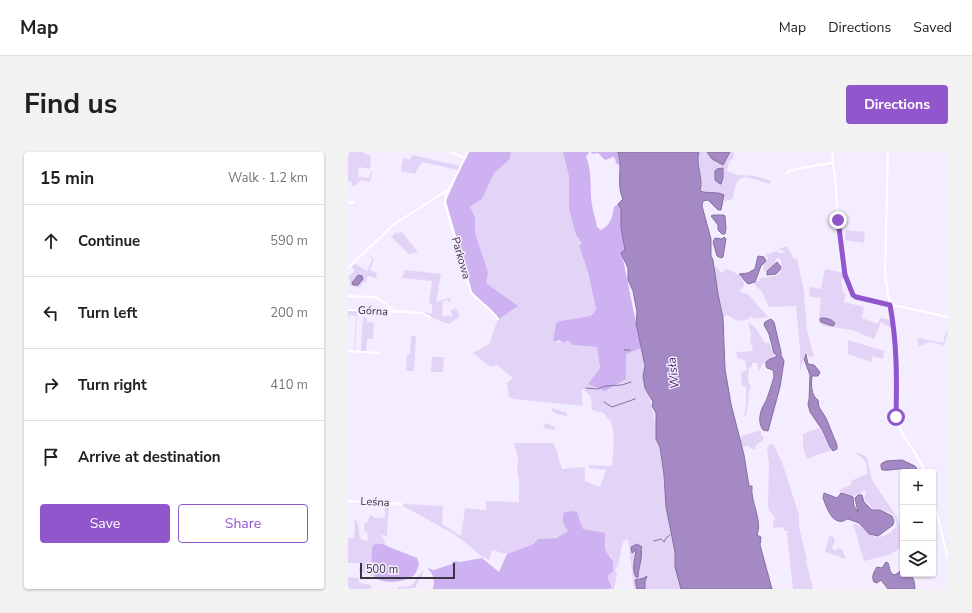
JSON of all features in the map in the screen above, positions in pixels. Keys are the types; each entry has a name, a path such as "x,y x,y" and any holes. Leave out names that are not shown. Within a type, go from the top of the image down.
{"street":[{"path":"450,152 465,158"},
{"name":"Parkowa","path":"468,152 445,198 445,203 471,292 496,315 498,319"},
{"path":"832,152 840,236 847,282 853,295 890,305 948,317"},
{"path":"888,152 885,274 894,325 897,421 924,469"},
{"path":"787,173 792,170 826,165 832,162"},
{"path":"348,268 393,225 450,188"},
{"path":"348,202 354,202"},
{"path":"348,296 374,297 398,312"},
{"name":"Górna","path":"348,310 422,313 430,317"},
{"path":"348,351 378,353"},
{"name":"Leśna","path":"348,501 402,504"},
{"path":"935,505 948,558"}],"shaded area":[{"path":"348,152 363,152 371,156 370,169 359,167 358,177 369,178 371,171 370,182 361,180 355,186 351,186 352,182 348,181"},
{"path":"468,152 511,152 510,159 494,173 482,199 470,207 475,217 475,232 488,272 486,283 518,306 499,319 472,292 446,201"},
{"path":"511,152 563,152 569,177 576,235 582,244 579,247 588,272 596,309 590,316 556,323 553,342 569,341 573,345 597,347 600,368 626,354 641,341 645,366 643,376 652,407 660,447 666,507 675,552 675,567 683,589 634,589 628,539 623,541 618,565 615,570 617,575 614,589 608,589 612,587 608,578 611,557 605,549 606,540 583,529 579,517 572,511 564,512 563,517 563,522 568,531 554,538 538,539 532,544 507,554 492,550 489,560 481,556 452,533 403,506 403,503 443,506 442,524 461,536 465,508 486,510 486,501 519,502 519,481 517,470 518,458 514,443 553,443 562,469 585,467 585,481 600,487 606,470 589,468 589,465 612,466 614,442 612,425 604,413 592,410 591,397 584,390 581,390 583,406 513,399 509,397 507,383 513,378 497,365 490,367 473,353 489,344 498,319 518,306 485,283 488,272 475,232 475,217 470,207 482,199 494,173 510,159"},
{"path":"563,152 589,152 586,157 590,174 592,205 597,227 601,230 609,223 612,218 614,207 618,204 621,209 621,228 625,250 623,259 641,348 626,354 626,379 605,391 588,384 600,368 597,347 573,345 569,341 564,343 559,340 553,342 556,323 590,316 596,309 588,272 579,246 582,243 576,235 569,208 569,177"},
{"path":"591,152 618,152 620,166 616,163 615,158 613,157 605,160 598,153 592,154"},
{"path":"699,152 734,152 733,159 729,162 727,171 738,175 755,176 771,181 769,185 768,183 746,177 741,178 736,183 733,198 724,201 725,197 700,191 701,181 698,162"},
{"path":"412,155 460,166 458,170 422,162 415,174 401,171 403,158 410,160"},
{"path":"846,230 865,232 864,243 845,240"},
{"path":"401,231 418,252 409,254 391,237 396,232 398,234"},
{"path":"787,246 794,259 797,258 804,292 807,331 814,356 809,357 808,354 805,354 800,370 800,349 796,306 769,307 762,292 754,284 759,281 760,278 775,276 780,272 782,269 780,258 777,258 773,265 764,272 763,264 768,259 766,255 778,250 778,253 783,253 784,251 778,249"},
{"path":"369,256 374,259 370,270 377,273 376,278 368,276 365,283 363,282 360,287 353,287 352,285 350,287 350,280 348,278 355,270 351,267 355,264 367,271 372,260"},
{"path":"714,267 717,267 721,273 727,269 741,277 744,282 744,286 740,290 742,293 748,294 768,317 754,319 750,316 749,319 738,321 727,315 723,318"},
{"path":"825,269 844,273 845,279 841,279 843,293 846,294 844,302 864,307 862,318 878,324 880,318 892,320 893,329 881,322 874,339 852,330 823,326 818,319 821,298 810,297 809,288 821,289"},
{"path":"405,270 441,274 436,302 452,297 450,299 451,302 446,300 443,302 442,316 453,316 450,311 455,308 460,315 459,317 449,324 419,313 418,312 432,313 432,304 429,303 432,281 402,278"},
{"path":"348,310 357,311 355,351 348,350 354,350 356,316 349,315 348,323"},
{"path":"363,317 367,318 367,322 374,323 373,339 367,339 366,352 361,351"},
{"path":"748,322 755,327 765,343 769,343 774,353 777,355 776,357 762,364 760,370 757,363 752,363 752,366 749,368 748,380 751,386 747,411 746,415 744,416 746,387 742,385 741,372 747,370 745,360 737,358 736,352 753,351"},
{"path":"946,332 948,332 944,345 930,342 919,346 917,339 923,338 943,343"},
{"path":"411,336 416,336 414,371 406,371 407,354 410,354"},
{"path":"848,340 884,351 883,359 873,356 871,362 848,354"},
{"path":"432,357 444,357 443,372 431,372"},
{"path":"552,408 567,413 567,416 557,414 552,411"},
{"path":"546,423 555,427 555,430 544,428 543,426"},
{"path":"819,428 823,431 831,451 807,459 803,447 803,434"},
{"path":"760,430 761,436 764,436 763,440 756,445 755,450 747,446 742,447 739,438"},
{"path":"773,444 782,462 799,515 799,527 807,560 804,560 806,561 813,589 793,589 787,533 789,531 785,531 782,527 773,528 775,518 768,506 769,463 767,449 768,445"},
{"path":"854,452 867,458 872,480 897,517 900,526 900,549 889,555 864,561 853,524 861,527 871,535 881,537 894,530 897,524 893,514 879,509 873,509 865,500 865,491 862,491 854,496 839,490 851,485 851,481 867,474 867,465 865,460"},
{"path":"385,504 389,505 387,536 380,535 386,546 376,544 372,547 372,567 374,576 359,572 360,563 348,563 348,538 354,538 355,519 358,524 362,540 368,541 367,532 364,530 364,523 367,523 370,515 376,518 385,518"},
{"path":"564,512 577,512 583,529 605,533 605,549 613,562 613,572 609,574 608,578 612,588 433,589 433,577 427,568 434,570 452,564 453,561 460,562 482,558 499,572 507,554 533,544 538,539 556,538 568,531 563,522 563,515"},
{"path":"832,535 835,540 832,547 834,551 838,548 842,549 846,559 825,552 829,537"},
{"path":"375,544 382,544 417,558 419,564 415,574 405,580 393,582 387,582 377,578 374,575 372,566 372,547"},
{"path":"425,570 415,588 397,589 399,587 411,586 419,575"},
{"path":"348,577 359,578 359,583 371,585 371,589 348,589"}],"water":[{"name":"Wisła","path":"618,152 699,152 698,162 701,181 700,191 724,195 721,210 718,210 708,200 703,201 702,206 711,239 711,256 713,260 723,318 725,369 731,404 744,455 749,486 752,486 753,498 758,517 757,535 761,537 760,545 772,589 681,589 675,567 675,552 666,507 660,447 656,439 656,413 652,406 653,402 645,388 643,376 645,366 636,323 637,312 633,291 628,280 628,268 621,253 625,250 621,228 621,209 618,204 623,199 620,187 620,163"},
{"path":"707,152 730,152 723,165 712,159"},
{"path":"723,168 723,178 720,184 715,180 715,171"},
{"path":"711,216 725,216 725,234 722,234 718,230 718,225"},
{"path":"724,237 726,239 723,257 721,258 717,256 713,242 715,238 722,239"},
{"path":"758,256 764,257 766,261 761,266 755,282 748,284 739,274 748,273 755,269"},
{"path":"777,262 781,267 780,270 776,274 767,275 767,271"},
{"path":"358,275 362,276 363,279 358,285 353,285 352,282"},
{"path":"821,318 831,320 835,324 833,326 821,322"},
{"path":"771,319 774,322 781,355 784,361 780,387 768,431 763,430 761,427 760,419 762,408 767,399 774,376 773,370 767,368 766,362 777,355 774,353 769,334 764,325 765,322"},
{"path":"806,354 808,364 814,365 820,372 818,376 812,376 812,390 814,396 818,400 819,407 826,418 837,445 837,449 833,451 823,431 810,412 808,404 810,375 804,359"},
{"path":"902,460 915,466 917,469 882,470 881,464 886,461"},
{"path":"824,493 837,498 841,493 853,497 854,506 858,512 855,498 858,495 862,495 864,502 872,510 880,510 892,516 894,521 893,525 878,536 869,534 859,523 848,519 843,521 835,520 823,498"},
{"path":"637,544 642,547 637,578 634,572 636,550 632,553 631,547"},
{"path":"886,562 888,563 893,574 895,575 900,571 900,577 912,577 915,589 888,589 881,580 877,583 874,582 874,572 877,567 882,568"},
{"path":"647,576 645,589 637,589 635,580"}],"waterway":[{"path":"624,350 630,350"},
{"path":"586,388 597,389 631,382"},
{"path":"604,402 612,407 635,399"},
{"path":"654,541 661,539 664,542 670,535"}],"route":[{"path":"838,220 845,275 853,295 890,305 893,319 896,362 896,417"}]}
